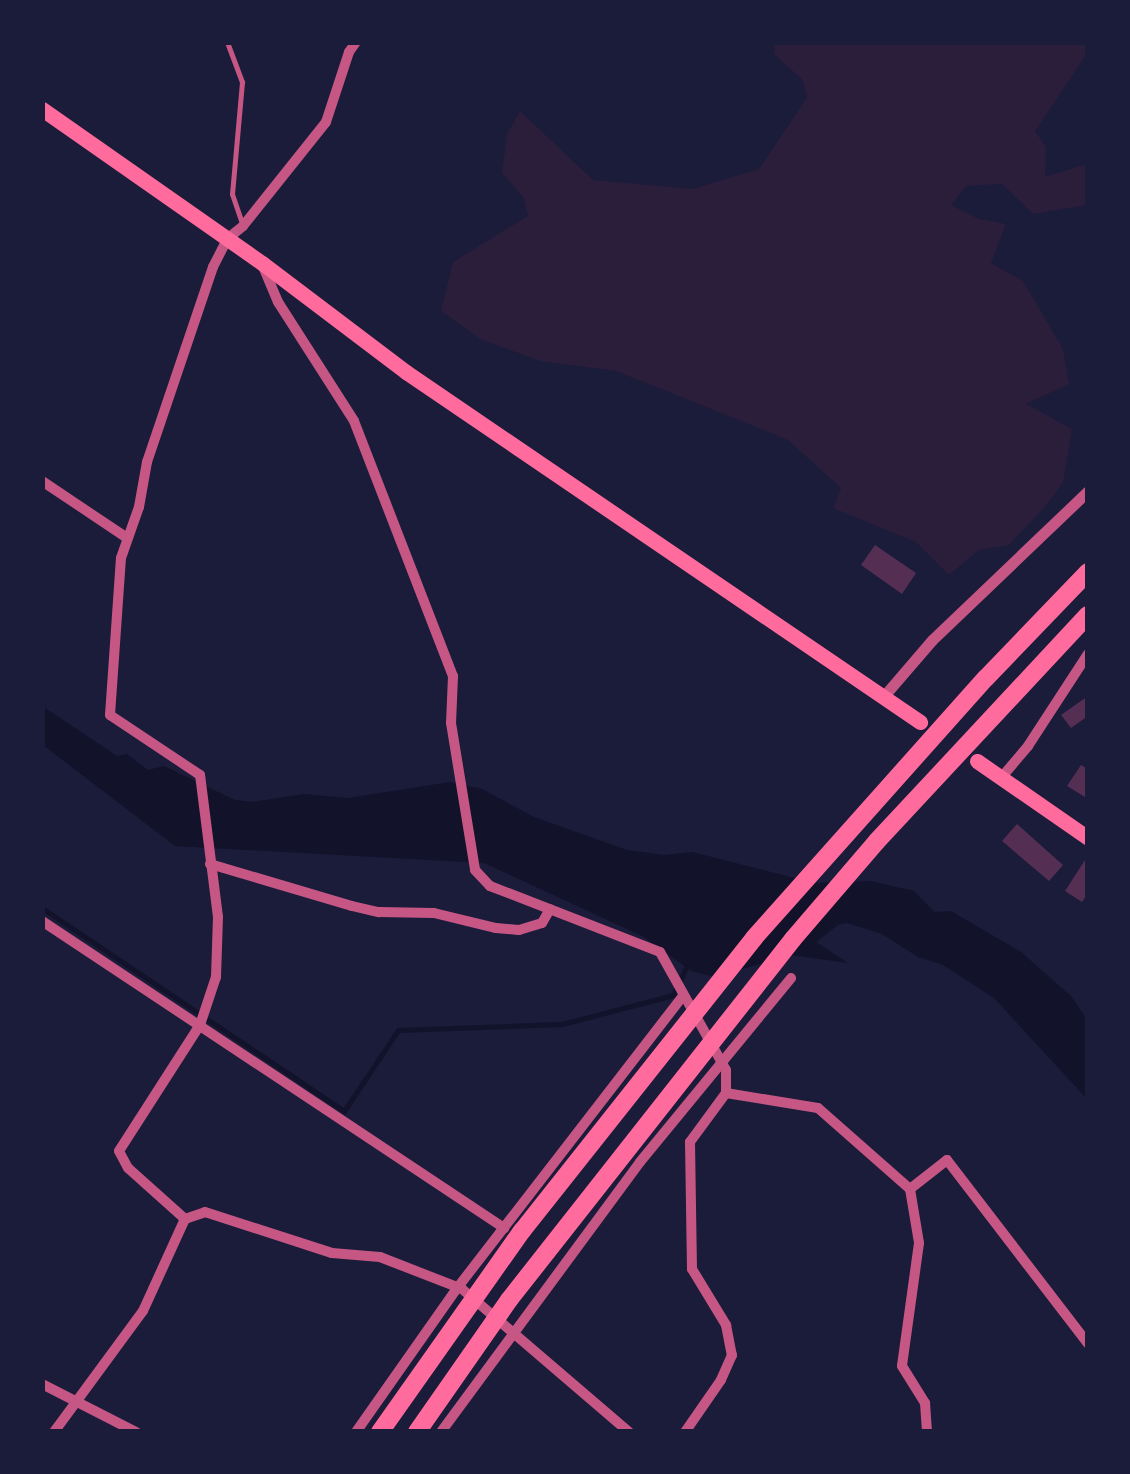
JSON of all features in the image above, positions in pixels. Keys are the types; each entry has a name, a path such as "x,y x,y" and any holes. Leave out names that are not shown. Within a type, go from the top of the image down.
{"highway":[{"path":"380,1432 522,1231 754,938 1088,572"},
{"path":"417,1432 509,1300 646,1124 877,841 1088,614"}],"main road":[{"path":"42,109 227,238 406,372 920,722"},
{"path":"977,761 1088,838"}],"street":[{"path":"186,1219 128,1168 119,1151 200,1026 216,977 219,951 200,774 110,715 110,659 127,538 139,507 147,462 227,238 243,226 326,122 349,52 356,42"},
{"path":"262,264 278,302 354,422 452,676 451,724 475,870 490,886 660,952 726,1070 726,1093 690,1142 692,1268 726,1325 732,1355 721,1380 685,1432"},
{"path":"42,481 127,538"},
{"path":"884,697 932,640 1088,491"},
{"path":"1001,778 1028,746 1088,654"},
{"path":"210,862 379,912 434,913 519,930 542,923 550,909"},
{"path":"42,921 504,1228"},
{"path":"441,1432 514,1329 791,978"},
{"path":"356,1432 458,1287 684,996"},
{"path":"726,1093 818,1108 910,1189 919,1243 902,1366 925,1403 927,1432"},
{"path":"910,1189 948,1160 1088,1344"},
{"path":"54,1432 143,1311 186,1219 205,1212 332,1252 380,1257 458,1287 514,1329 629,1432"},
{"path":"42,1384 136,1432"}],"lane":[{"path":"228,42 242,82 232,194 243,226"}],"shaded area":[{"path":"775,43 1087,43 1087,53 1035,131 1046,147 1045,177 1087,164 1087,205 1033,214 1002,184 966,186 951,205 979,219 1006,224 991,263 1023,281 1063,349 1069,384 1026,404 1072,429 1063,483 1043,509 1009,545 979,550 949,575 916,542 833,508 841,488 788,440 616,371 541,361 482,340 441,311 453,262 528,216 524,198 502,173 507,134 520,111 593,180 693,189 759,169 807,98 803,80 774,54"},
{"path":"42,706 117,756 127,754 148,770 164,766 235,800 253,802 304,794 348,798 450,782 482,789 534,817 627,850 664,855 692,852 814,883 870,881 914,891 935,912 951,911 1021,952 1072,997 1087,1020 1087,1099 994,998 943,965 918,957 882,934 847,923 816,942 848,963 790,955 715,977 691,971 644,937 484,863 175,846 43,745"}],"building":[{"path":"875,545 916,573 902,594 861,565"},
{"path":"1088,696 1088,716 1071,728 1061,715"},
{"path":"1081,765 1088,769 1088,799 1067,786"},
{"path":"1017,824 1063,865 1049,881 1002,841"},
{"path":"1085,860 1088,893 1082,902 1065,891"}],"waterway":[{"path":"42,908 344,1111 398,1030 562,1024 673,995 689,961"}]}
